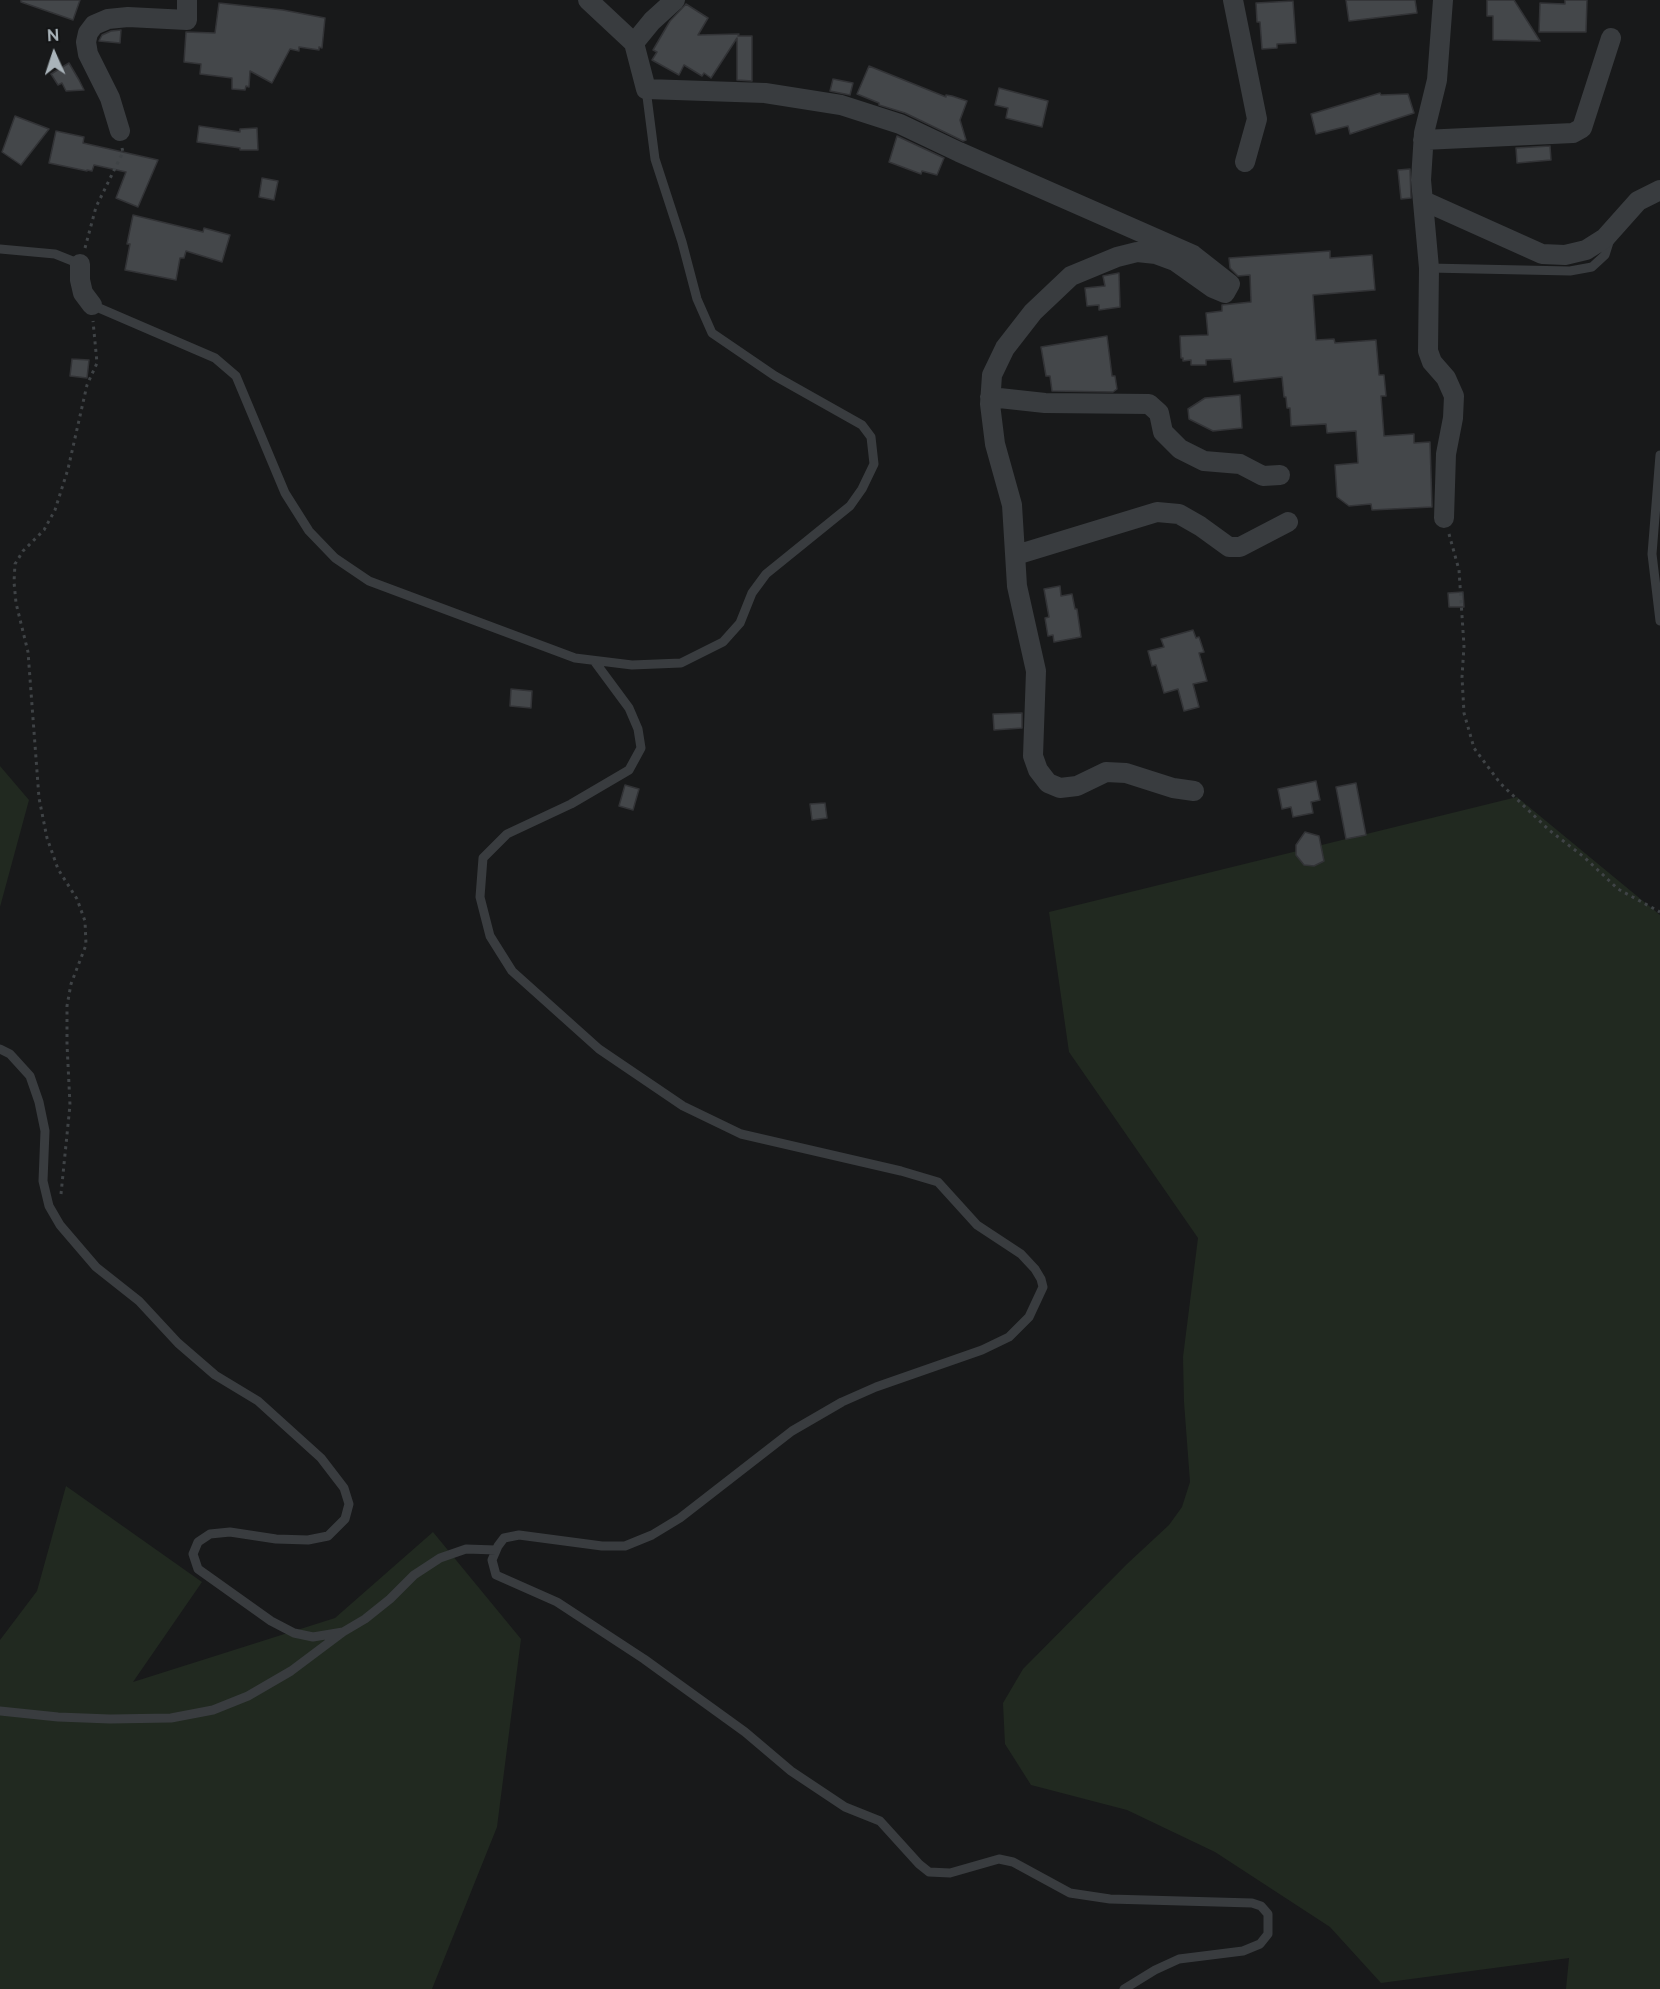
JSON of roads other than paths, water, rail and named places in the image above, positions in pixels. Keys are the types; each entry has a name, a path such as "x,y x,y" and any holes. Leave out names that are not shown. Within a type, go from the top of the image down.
{"street":[{"path":"120,131 110,98 88,54 86,42 88,33 94,25 108,19 128,17 187,20 187,0"},
{"path":"588,0 634,43 646,89 765,93 841,105 900,124 1193,255 1230,284 1225,293 1213,288 1175,261 1156,254 1137,252 1117,257 1071,276 1033,312 1005,348 992,375 990,397 995,444 1012,505 1017,586 1036,671 1033,756 1038,770 1048,783 1059,788 1077,786 1106,772 1126,773 1173,788 1194,791"},
{"path":"634,43 652,21 675,0"},
{"path":"1233,0 1257,119 1245,162"},
{"path":"1443,0 1437,80 1423,140 1421,180 1429,268 1428,351 1432,362 1446,378 1454,396 1453,418 1446,454 1444,518"},
{"path":"1423,140 1573,133 1582,128 1611,38"},
{"path":"1424,201 1542,254 1565,255 1586,250 1605,238 1638,201 1660,190"},
{"path":"80,264 83,293 92,305"},
{"path":"990,397 1045,403 1149,404 1159,413 1163,432 1180,449 1204,461 1240,464 1263,477 1280,475"},
{"path":"1016,555 1157,512 1179,514 1229,547 1240,547 1288,522"}],"lane":[{"path":"92,305 215,358 236,376 285,493 309,531 335,558 369,581 575,658 632,665 681,663 723,642 740,623 752,592 766,574 850,506 862,489 874,464 871,437 862,425 775,376 712,333 697,300 682,242 655,159 646,89"},
{"path":"1429,268 1569,271 1592,267 1605,255 1613,229"},
{"path":"0,249 55,254 80,264"},
{"path":"1660,455 1652,554 1660,621"},
{"path":"595,662 629,708 638,729 641,747 629,770 571,804 507,834 483,858 480,897 490,936 512,971 599,1049 693,1111 741,1134 901,1171 938,1182 977,1225 1021,1254 1035,1269 1041,1278 1043,1287 1029,1317 1009,1337 982,1350 876,1387 842,1402 792,1431 680,1518 652,1535 625,1546 602,1546 519,1535 504,1538 492,1560 496,1575 557,1602 644,1659 745,1732 790,1770 845,1807 880,1821 919,1864 930,1872 950,1873 999,1859 1013,1862 1070,1893 1110,1899 1252,1903 1261,1906 1268,1914 1268,1934 1260,1944 1243,1951 1179,1959 1155,1970 1124,1989"},
{"path":"0,1049 10,1054 30,1076 39,1102 45,1131 43,1181 49,1206 60,1225 96,1267 139,1301 178,1342 215,1375 258,1401 321,1458 344,1488 349,1504 345,1519 328,1536 308,1540 276,1539 230,1532 210,1534 198,1542 193,1554 198,1569 271,1621 294,1633 313,1637 343,1632"},
{"path":"0,1711 110,1719 171,1718 213,1710 248,1696 291,1671 343,1632 365,1619 390,1599 414,1575 440,1558 466,1550 496,1550"}]}
